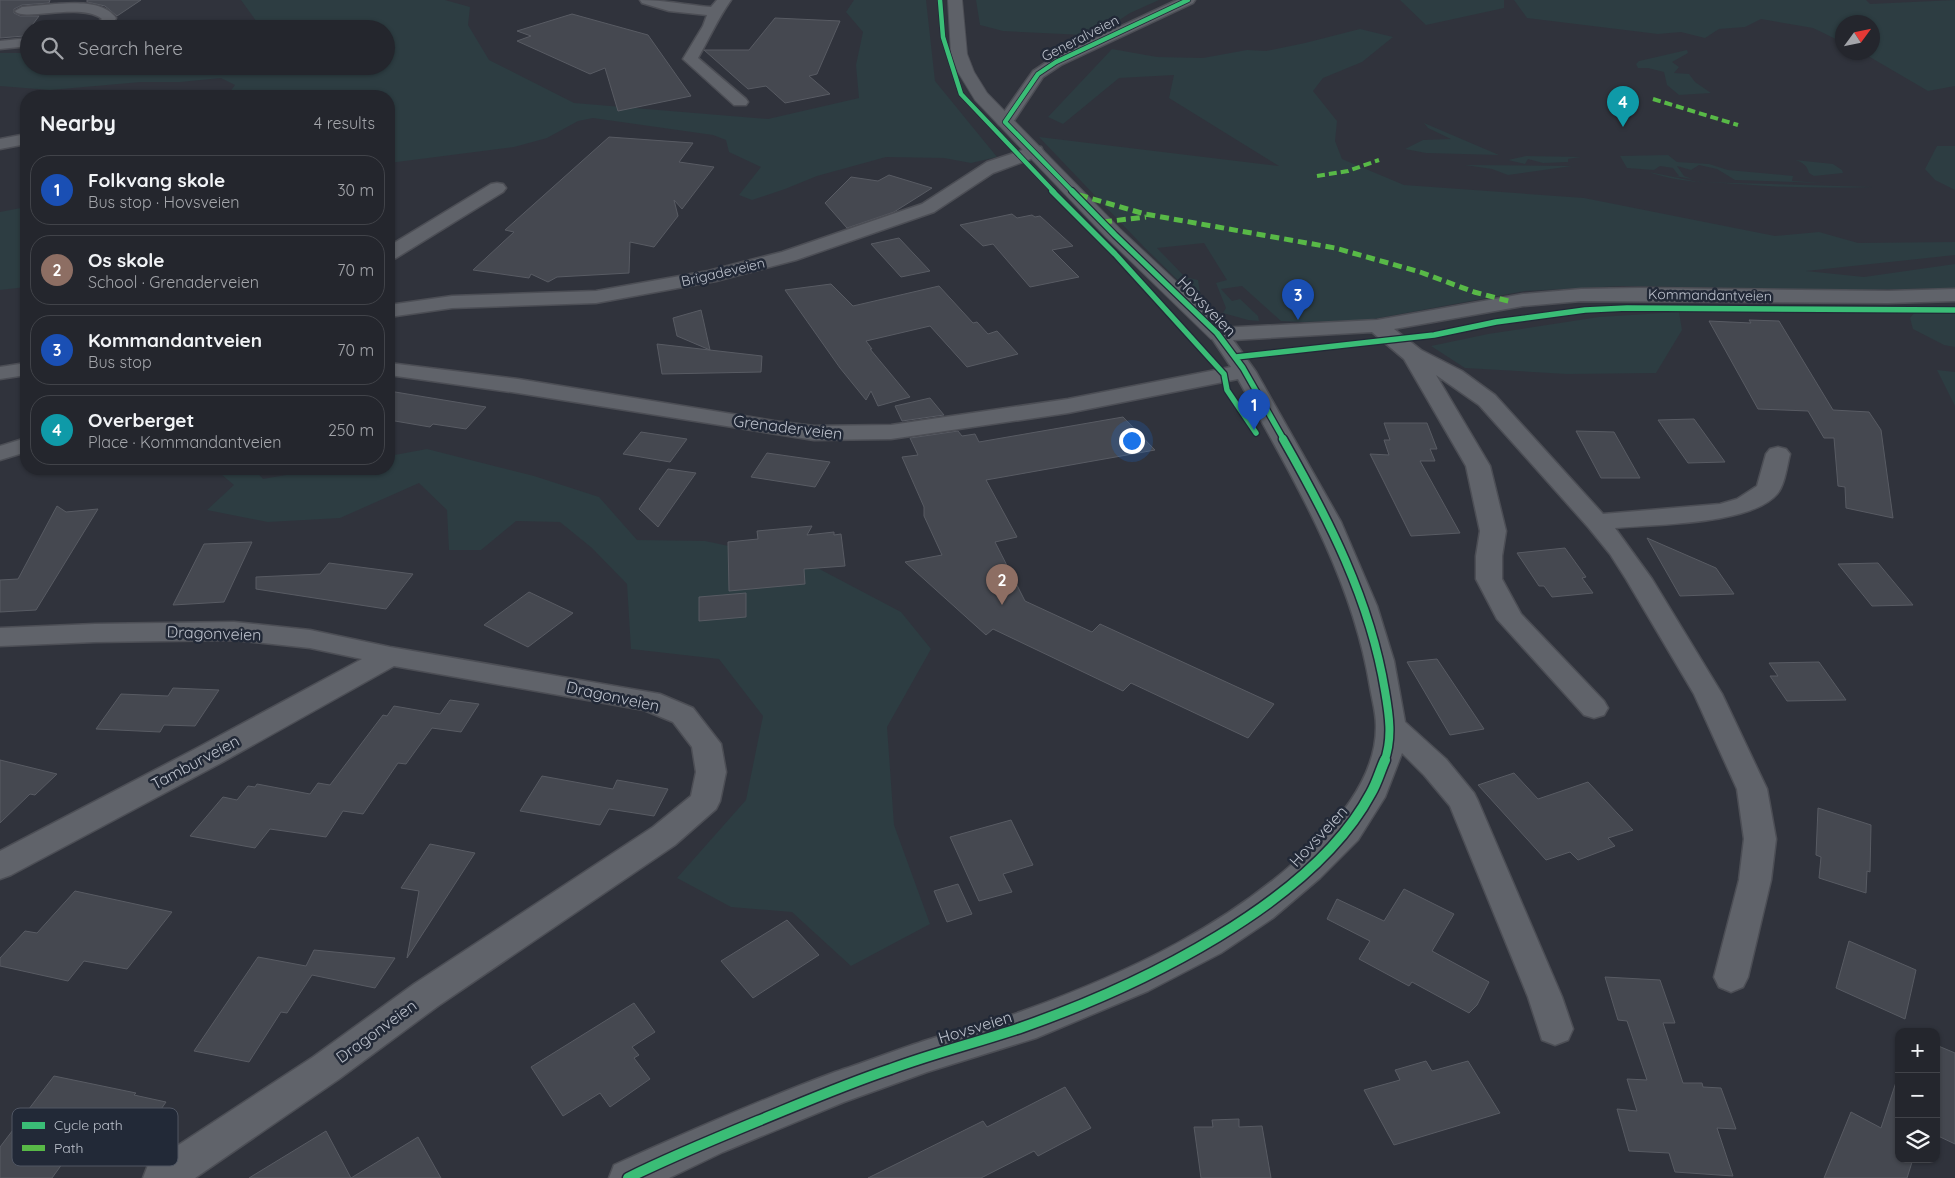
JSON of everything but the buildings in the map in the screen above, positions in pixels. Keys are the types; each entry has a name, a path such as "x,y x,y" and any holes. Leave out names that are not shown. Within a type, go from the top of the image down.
{"street":[{"path":"647,0 669,8 719,6 710,26 690,59 740,102"},
{"name":"Hovsveien","path":"628,1178 710,1140 833,1090 927,1056 1023,1026 1136,981 1209,943 1261,909 1308,869 1347,831 1370,797 1386,760 1391,726 1380,661 1364,606 1329,522 1245,372 1218,334 1113,233 981,96 966,72 959,54 955,0"},
{"name":"Generalveien","path":"1005,122 1038,74 1056,62 1188,0"},
{"path":"22,11 84,8 106,14 109,18 108,20"},
{"path":"0,45 20,43"},
{"path":"0,144 20,141"},
{"name":"Brigadeveien","path":"395,310 452,302 596,297 718,275 789,256 928,208 946,199 972,178 990,167 1020,158 1035,151"},
{"path":"395,250 498,188"},
{"name":"Kommandantveien","path":"1218,334 1377,326 1523,300 1581,295 1640,294 1888,298 1955,295"},
{"path":"1377,326 1413,355 1454,376 1487,400 1597,522 1639,579 1708,694 1752,789 1760,839 1755,880 1732,976"},
{"path":"1413,355 1478,466 1492,532 1488,579 1510,619 1594,708"},
{"path":"0,373 20,370"},
{"name":"Grenaderveien","path":"395,370 518,386 790,430 852,434 891,432 1068,406 1224,374 1245,372"},
{"path":"0,454 20,447"},
{"path":"1597,522 1699,514 1746,504 1768,490 1778,454"},
{"name":"Dragonveien","path":"0,638 95,632 234,630 310,638 390,656 650,701 683,715 706,744 711,772 705,801 664,836 426,995 326,1068 162,1178"},
{"name":"Tamburveien","path":"0,866 208,756 390,656"},
{"path":"1391,726 1435,767 1463,801 1545,997 1555,1029"}],"shaded area":[{"path":"241,0 445,0 470,7 468,25 489,60 574,103 768,119 859,98 856,65 863,32 846,12 854,0 926,0 935,81 997,157 971,163 944,158 886,157 817,176 752,200 739,195 761,167 729,152 726,140 713,135 593,118 578,121 547,138 514,147 395,162 395,90 231,90 235,85 221,78 180,82 141,82 50,90 0,86 0,53 20,53 20,75 395,75 395,20 255,20"},
{"path":"976,0 1159,0 1130,13 1103,31 1084,35 1003,31 980,25"},
{"path":"1400,0 1504,0 1504,8 1426,25"},
{"path":"1514,0 1866,0 1870,4 1955,0 1955,86 1928,91 1875,60 1880,60 1880,15 1835,15 1835,39 1813,28 1761,19 1745,27 1719,29 1705,38 1681,32 1658,34 1527,18"},
{"path":"1360,29 1393,37 1362,62 1323,78 1313,91 1337,121 1335,141 1342,159 1404,185 1584,198 1775,236 1819,232 1858,243 1955,242 1955,255 1806,271 1864,277 1955,264 1955,288 1849,290 1622,286 1525,291 1368,320 1303,322 1281,321 1242,286 1221,289 1232,301 1240,299 1258,316 1259,321 1248,320 1223,313 1226,308 1216,283 1227,280 1204,243 1157,248 1185,277 1198,280 1202,304 1145,248 1039,137 1279,166 1169,98 1174,75 1119,78 1063,124 1048,117 1112,49 1157,57 1203,58 1247,50 1266,51"},
{"path":"1687,50 1688,53 1672,62 1679,67 1674,73 1689,74 1695,82 1711,93 1679,95 1667,85 1664,72 1648,68 1638,68 1636,64 1639,61"},
{"path":"1424,123 1499,155 1426,153 1405,149 1423,140 1451,139 1428,128"},
{"path":"1937,146 1955,146 1955,190 1935,180 1925,169"},
{"path":"1668,155 1677,162 1709,164 1728,170 1793,176 1792,181 1824,183 1735,180 1717,169 1699,165 1691,170 1677,166 1684,176 1692,179 1675,176 1679,176 1673,168 1660,166 1654,170 1627,168 1620,156"},
{"path":"1526,156 1581,157 1568,159 1568,162 1543,163 1528,159 1525,164 1508,160"},
{"path":"1795,160 1833,164 1842,170 1843,173 1814,176 1809,173 1804,165"},
{"path":"1465,165 1572,166 1508,175 1492,169"},
{"path":"1649,172 1696,182 1660,176"},
{"path":"1703,182 1873,187 1789,187"},
{"path":"20,208 20,288 0,290 0,212"},
{"path":"1679,312 1682,330 1656,373 1567,374 1465,368 1431,346 1488,334 1599,317"},
{"path":"1915,312 1955,312 1955,347 1944,345 1913,329 1910,318"},
{"path":"1937,370 1955,372 1955,406"},
{"path":"427,449 534,476 599,497 637,540 705,541 808,563 901,612 931,649 887,727 894,825 930,924 851,966 792,912 731,907 677,878 746,800 763,716 719,659 631,649 627,584 592,548 560,522 516,521 481,550 449,550 447,510 419,483 340,518 268,522 207,510 234,485 222,475 259,475 263,479 286,475 395,475 395,455"}],"marked path":[{"path":"1653,99 1738,125"},
{"path":"1317,176 1348,171 1379,160"},
{"path":"1079,195 1145,214 1335,248 1420,272 1474,292 1512,302"},
{"path":"1103,222 1146,217"}],"cycle path":[{"path":"940,0 943,37 961,94 1020,158 1115,254 1224,374 1227,390 1256,433"},
{"path":"628,1178 696,1146 846,1086 907,1063 1038,1022 1125,986 1173,962 1248,917 1285,889 1319,859 1349,827 1372,793 1386,757 1389,738 1389,720 1384,684 1368,617 1356,584 1343,553 1312,492 1251,381 1217,333 1115,235 1005,122 1038,74 1056,62 1188,0"},
{"path":"1236,357 1434,335 1496,322 1585,310 1627,308 1955,310"}],"place":[{"name":"Overberget","path":"1623,127"},
{"name":"Kommandantveien","path":"1298,320"},
{"name":"Folkvang skole","path":"1254,430"},
{"name":"Os skole","path":"1002,605"}]}
